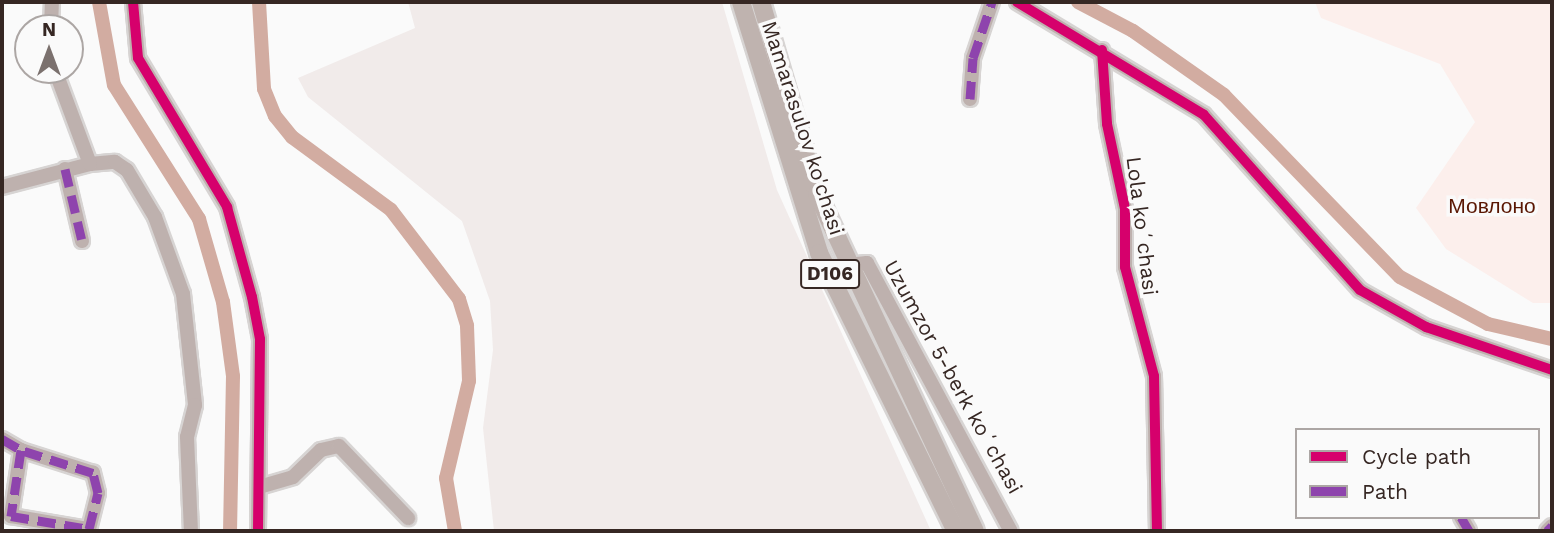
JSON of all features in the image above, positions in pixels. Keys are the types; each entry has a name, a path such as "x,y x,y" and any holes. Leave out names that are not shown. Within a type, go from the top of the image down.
{"main road":[{"name":"Mamarasulov ko'chasi","path":"741,2 820,253 956,531"},
{"name":"Mamarasulov ko'chasi","path":"761,2 797,138 847,265 975,531"}],"street":[{"path":"133,2 138,58 227,207 252,297 260,338 258,531"},
{"path":"970,99 973,58 992,2"},
{"path":"1017,2 1102,50 1204,115 1360,290 1426,327 1552,370"},
{"name":"Lola koʻchasi","path":"1102,50 1108,124 1125,209 1125,267 1154,376 1157,531"},
{"path":"60,84 90,164"},
{"path":"2,187 65,169 115,162 127,170 155,217 183,294 195,405 187,437 191,531"},
{"path":"65,169 82,241"},
{"name":"Uzumzor 5-berk koʻchasi","path":"847,265 867,263 1011,531"},
{"path":"2,439 20,450 93,473 98,493 89,529 11,516 20,450"},
{"path":"259,487 293,477 321,450 339,446 408,518"},
{"path":"1547,531 1552,526"}],"shaded area":[{"path":"408,2 722,2 777,190 931,531 494,531 483,428 493,350 490,301 462,221 308,97 298,78 415,28"}],"green space":[{"name":"Мовлоно","path":"1315,2 1552,2 1552,303 1533,303 1446,249 1416,208 1475,122 1440,64 1321,18"}],"waterway":[{"path":"99,2 114,85 199,219 223,302 233,376 230,531"},
{"path":"259,2 264,89 275,116 292,137 391,210 459,299 467,326 469,381 446,478 455,531"},
{"path":"1078,2 1133,31 1224,95 1400,277 1488,324 1552,339"}],"marked path":[{"path":"970,99 973,58 992,2"},
{"path":"65,169 82,241"},
{"path":"2,439 21,450 11,516 89,529 98,493 93,473 21,450"},
{"path":"1462,519 1469,531"},
{"path":"1547,531 1552,526"}],"cycle path":[{"path":"133,2 138,58 227,207 252,297 260,339 258,531"},
{"path":"1017,2 1204,115 1360,290 1426,327 1552,370"},
{"path":"1102,50 1107,124 1125,209 1125,267 1154,376 1157,531"}]}
